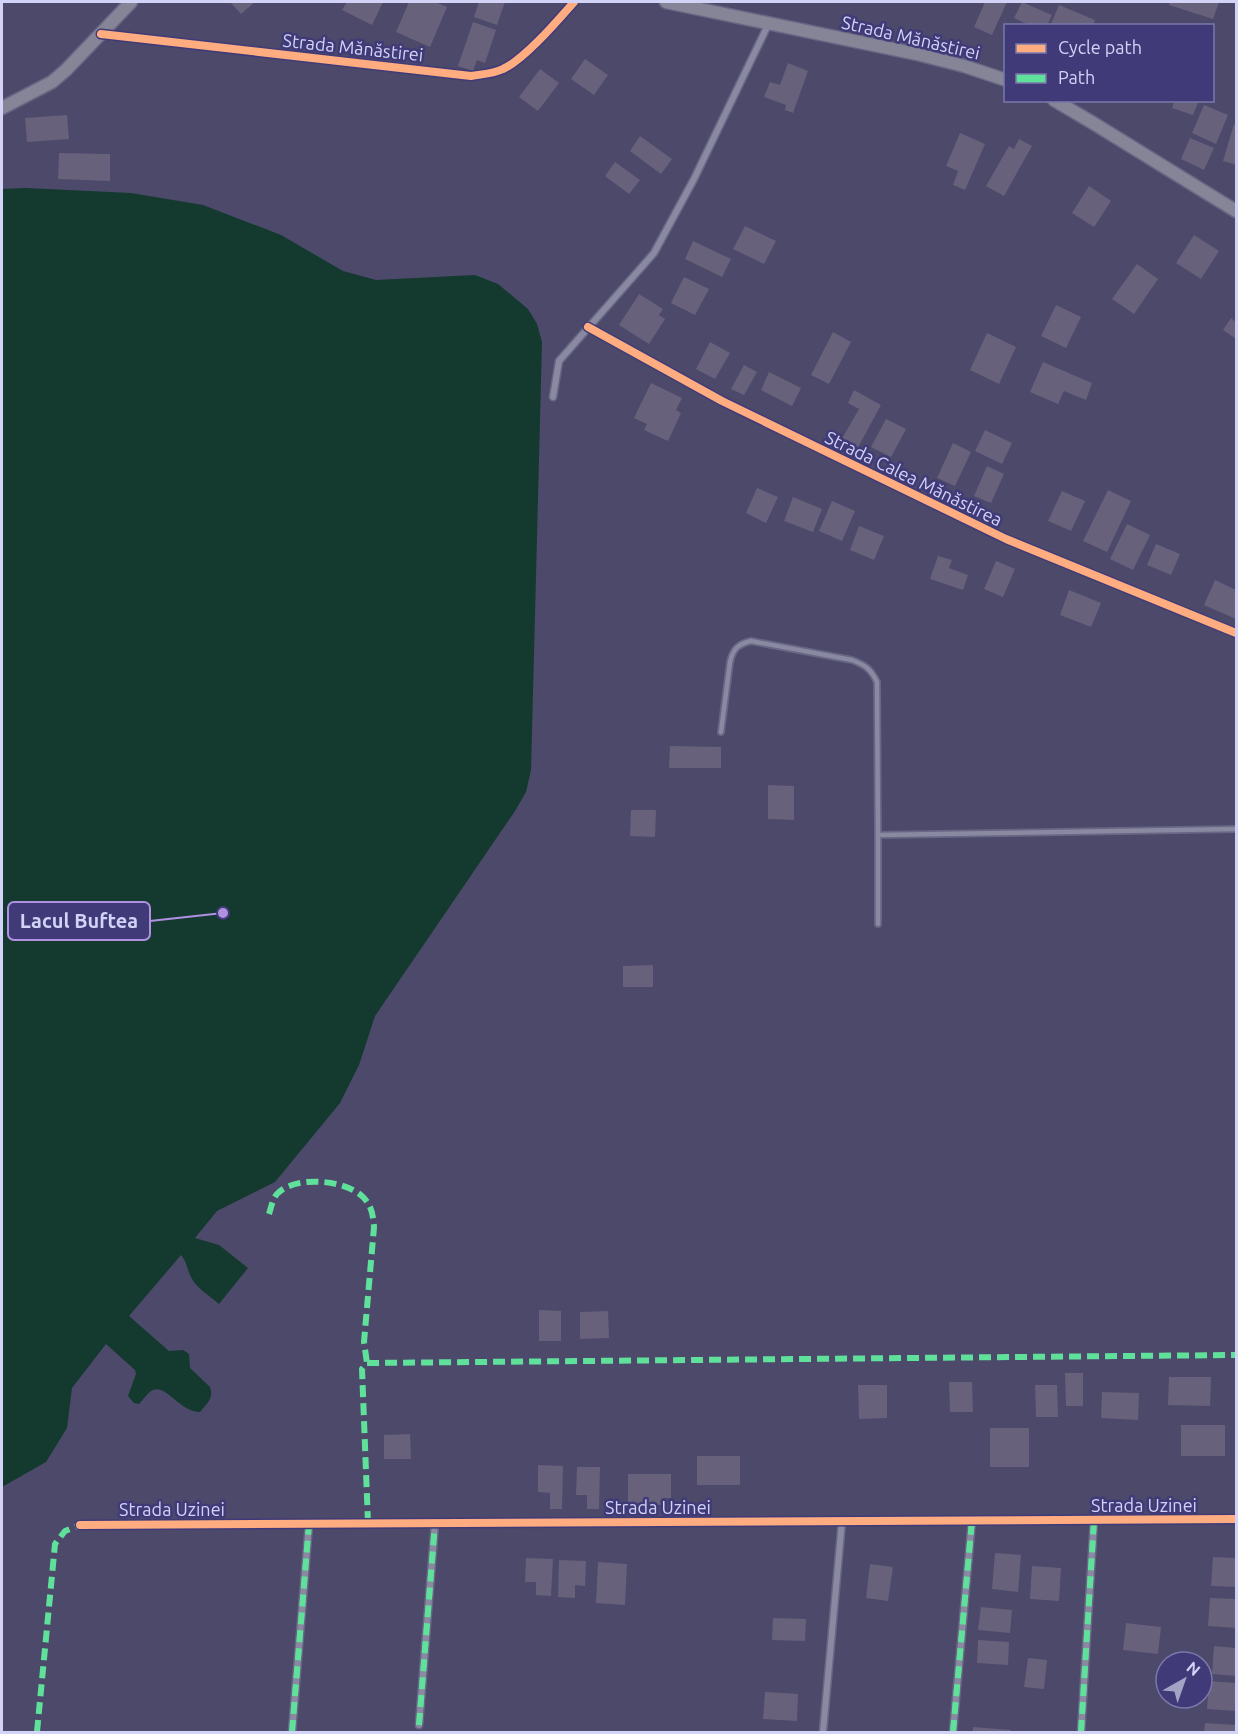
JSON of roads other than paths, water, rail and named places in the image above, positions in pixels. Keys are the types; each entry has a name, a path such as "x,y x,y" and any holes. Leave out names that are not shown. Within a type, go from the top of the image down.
{"street":[{"path":"2,108 52,82 131,2"},
{"name":"Strada Mănăstirei","path":"101,34 471,76 504,69 521,56 574,2"},
{"name":"Strada Mănăstirei","path":"666,2 945,61 1004,80"},
{"path":"553,397 559,361 654,253 694,179 769,23"},
{"path":"1057,102 1236,211"},
{"name":"Strada Calea Mănăstirea","path":"588,327 722,401 1005,539 1236,633"},
{"name":"Strada Uzinei","path":"80,1524 1236,1519"},
{"path":"953,1732 972,1520"},
{"path":"1081,1732 1094,1520"},
{"path":"824,1732 842,1521"},
{"path":"419,1725 435,1523"},
{"path":"292,1732 309,1524"}],"lane":[{"path":"721,732 732,652 742,643 751,641 852,660 864,664 872,672 877,682 878,924"},
{"path":"878,835 1236,829"}],"place":[{"name":"Lacul Buftea","path":"223,913"}]}
